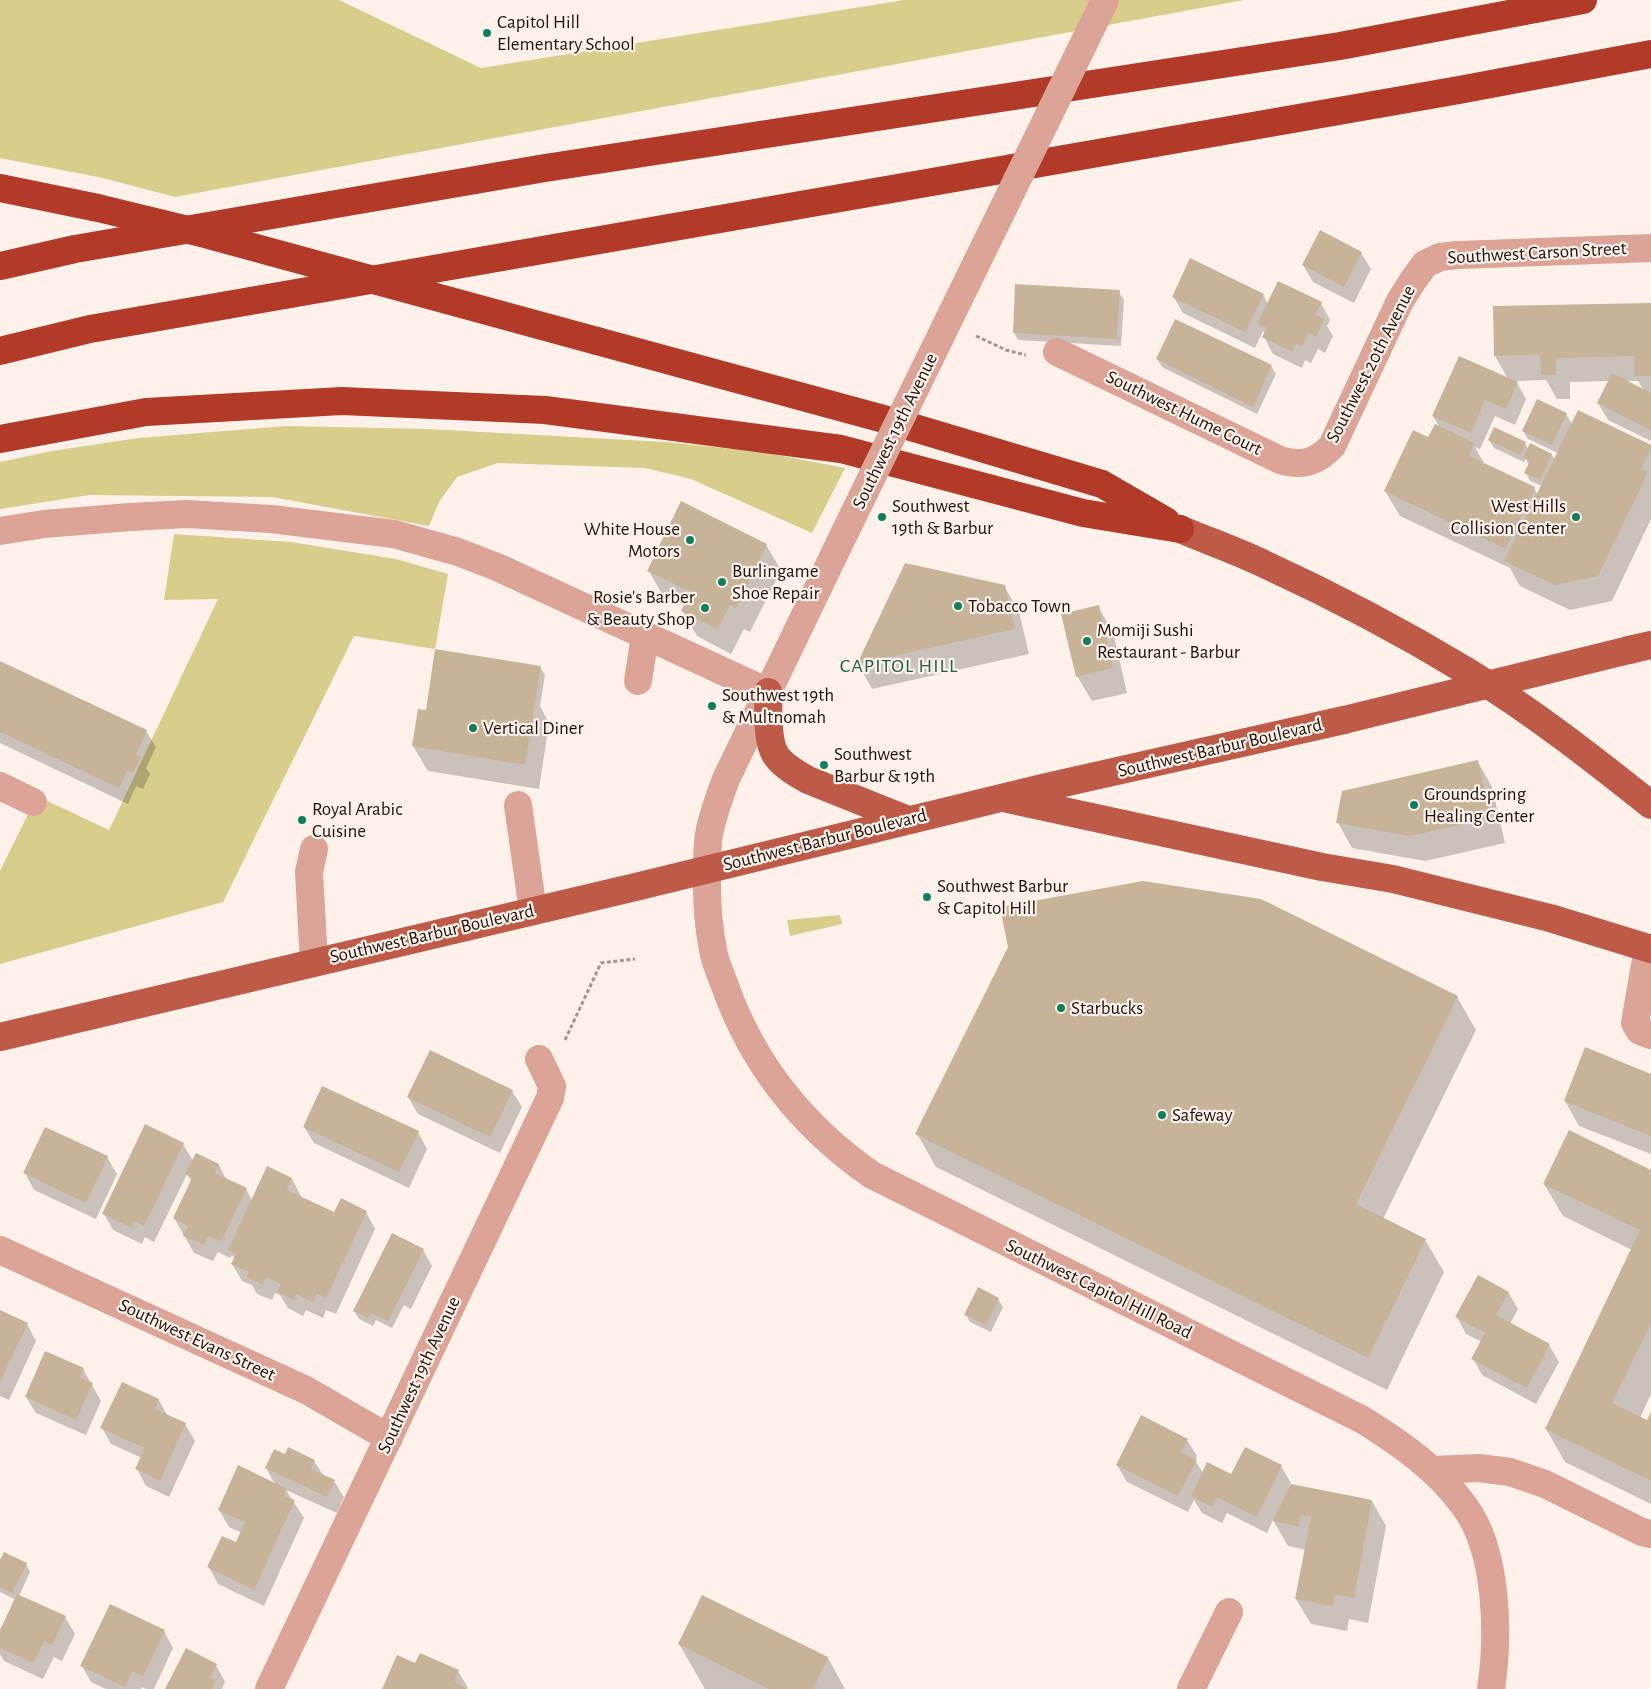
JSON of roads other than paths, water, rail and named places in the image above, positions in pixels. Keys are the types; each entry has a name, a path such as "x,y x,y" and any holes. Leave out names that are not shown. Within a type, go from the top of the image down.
{"highway":[{"path":"0,266 75,249 545,168 1340,46 1583,0"},
{"path":"0,351 90,329 1651,54"},
{"path":"0,188 98,208 195,232 881,419 1102,484 1180,529"},
{"path":"0,439 146,412 342,401 546,410 841,449 1083,514 1180,529"}],"main road":[{"path":"1180,529 1264,564 1346,604 1469,672 1538,718 1651,805"},
{"name":"Southwest Barbur Boulevard","path":"0,1036 533,911 1046,787 1344,720 1640,647"},
{"path":"768,692 770,737 775,754 792,771 808,780 908,820"},
{"path":"1004,798 1322,867 1393,879 1550,918 1649,949"}],"street":[{"name":"Southwest 19th Avenue","path":"707,869 710,831 726,779 1106,0"},
{"name":"Southwest Carson Street","path":"1424,264 1440,257 1458,255 1651,248"},
{"name":"Southwest 20th Avenue","path":"1314,460 1325,453 1337,439 1400,301 1424,264"},
{"name":"Southwest Hume Court","path":"1057,352 1280,460 1292,464 1314,460"},
{"path":"0,531 130,517 187,514 271,519 394,534 458,552 497,567 768,692"},
{"path":"638,681 645,635"},
{"path":"0,786 33,802"},
{"path":"518,805 533,911"},
{"path":"314,849 309,872 314,962"},
{"name":"Southwest Capitol Hill Road","path":"707,869 707,912 713,952 740,1023 770,1077 796,1110 848,1158 872,1175 899,1189 1363,1420 1432,1470 1466,1507 1477,1527 1486,1554 1494,1600 1496,1629 1495,1661 1491,1689"},
{"path":"1649,949 1635,1023 1640,1031 1651,1035"},
{"name":"Southwest 19th Avenue","path":"269,1689 550,1098 552,1086 539,1059"},
{"name":"Southwest Evans Street","path":"0,1250 306,1390 389,1438"},
{"path":"1432,1470 1479,1468 1510,1472 1545,1484 1642,1532 1651,1534"},
{"path":"1191,1689 1229,1612"}],"place":[{"name":"Capitol Hill Elementary School","path":"487,33"},
{"name":"Southwest 19th & Barbur","path":"882,517"},
{"name":"West Hills Collision Center","path":"1576,517"},
{"name":"White House Motors","path":"690,540"},
{"name":"Burlingame Shoe Repair","path":"722,582"},
{"name":"Tobacco Town","path":"958,606"},
{"name":"Rosie's Barber & Beauty Shop","path":"705,608"},
{"name":"Momiji Sushi Restaurant - Barbur","path":"1087,641"},
{"name":"Southwest 19th & Multnomah","path":"712,706"},
{"name":"Vertical Diner","path":"473,728"},
{"name":"Southwest Barbur & 19th","path":"824,765"},
{"name":"Groundspring Healing Center","path":"1414,805"},
{"name":"Royal Arabic Cuisine","path":"302,820"},
{"name":"Southwest Barbur & Capitol Hill","path":"927,897"},
{"name":"Starbucks","path":"1061,1008"},
{"name":"Safeway","path":"1162,1115"}],"district":[{"name":"CAPITOL HILL","path":"899,666"}]}
